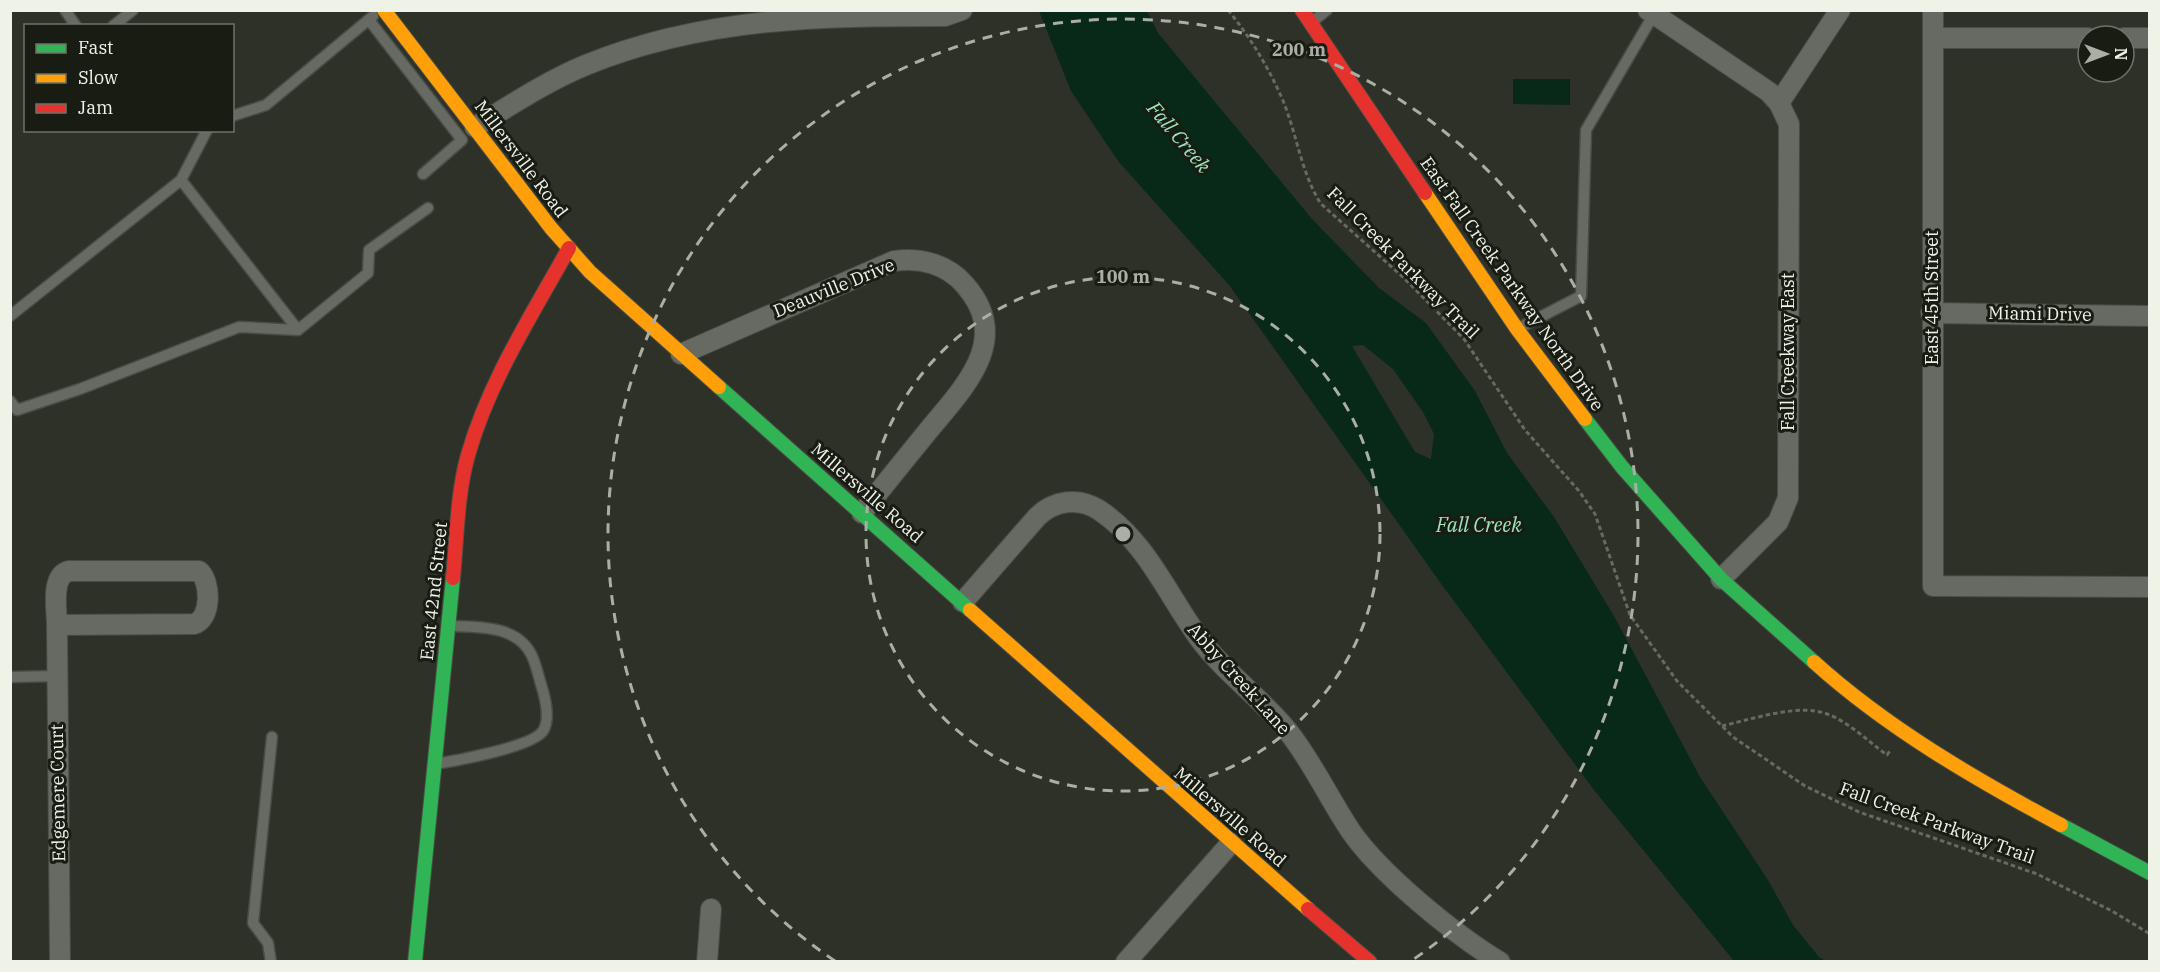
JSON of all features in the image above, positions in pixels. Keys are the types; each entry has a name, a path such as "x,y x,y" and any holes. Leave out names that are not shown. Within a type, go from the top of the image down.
{"street":[{"name":"Millersville Road","path":"382,10 568,248 590,272 1231,843 1370,962"},
{"path":"474,127 543,85 586,65 685,34 788,18 945,16 962,10"},
{"name":"East Fall Creek Parkway North Drive","path":"1302,10 1517,329 1622,467 1721,579 1827,674 1918,741 2014,800 2150,873"},
{"path":"1651,13 1768,92 1779,103 1840,10"},
{"name":"East 45th Street","path":"1933,10 1931,313 1933,586 2150,587"},
{"path":"1933,38 2076,38"},
{"name":"Fall Creekway East","path":"1721,579 1778,522 1788,498 1790,136 1788,119 1779,103"},
{"name":"East 42nd Street","path":"415,962 463,474 475,426 568,248"},
{"name":"Deauville Drive","path":"681,354 894,261 926,262 948,271 961,280 976,299 984,322 985,338 977,369 862,513"},
{"name":"Miami Drive","path":"1931,313 2150,316"},
{"name":"Abby Creek Lane","path":"963,602 1037,517 1049,507 1076,501 1098,509 1125,530 1138,544 1199,639 1288,732 1317,773 1341,816 1365,848 1477,955 1500,962"},
{"name":"Edgemere Court","path":"57,625 197,624 206,615 205,578 196,570 65,572 57,580 57,625 57,676 60,962"},
{"path":"1126,962 1231,843"},
{"path":"707,962 711,909"}],"lane":[{"path":"65,10 75,24"},
{"path":"116,24 133,10"},
{"path":"234,115 266,105 382,10"},
{"path":"1310,24 1327,10"},
{"path":"1517,329 1581,296 1586,130 1651,13"},
{"path":"369,20 462,140 423,174"},
{"path":"10,316 181,180 206,132"},
{"path":"181,180 298,330"},
{"path":"10,401 17,410 80,389 238,327 298,330 368,273 369,249 428,208"},
{"path":"435,764 461,760 534,739 544,730 547,706 531,654 521,642 502,630 448,626"},
{"path":"10,677 57,676"},
{"path":"271,962 268,943 253,923 272,737"}],"path":[{"name":"Fall Creek Parkway Trail","path":"1228,10 1253,41 1281,97 1311,189 1321,204 1404,278 1464,339 1525,430 1579,491 1595,514 1630,615 1677,681 1733,737 1805,786 1859,812 2037,874 2112,911 2150,934"},
{"path":"1722,726 1764,715 1815,711 1843,723 1887,755 1891,749"}],"water":[{"name":"Fall Creek","path":"1039,11 1147,11 1158,33 1312,219 1379,288 1426,323 1475,391 1507,453 1554,517 1614,616 1700,777 1768,880 1793,925 1819,957 1826,961 1734,961 1594,790 1442,585 1229,285 1118,161 1071,91","holes":["1363,345 1393,369 1423,412 1434,434 1431,459 1415,452 1352,346"]},
{"path":"1513,79 1570,79 1570,105 1513,104"}],"traffic: fast":[{"path":"719,387 970,610"},
{"path":"1585,419 1622,467 1721,579 1814,662"},
{"path":"415,962 453,578"},
{"path":"2061,825 2150,873"}],"traffic: slow":[{"path":"384,10 551,228 590,272 719,387"},
{"path":"1425,193 1517,329 1585,419"},
{"path":"970,610 1308,909"},
{"path":"1814,662 1871,709 1933,751 2061,825"}],"traffic: jam":[{"path":"1302,10 1425,193"},
{"path":"453,578 464,470 477,428 512,349 569,248"},
{"path":"1308,909 1370,962"}]}
